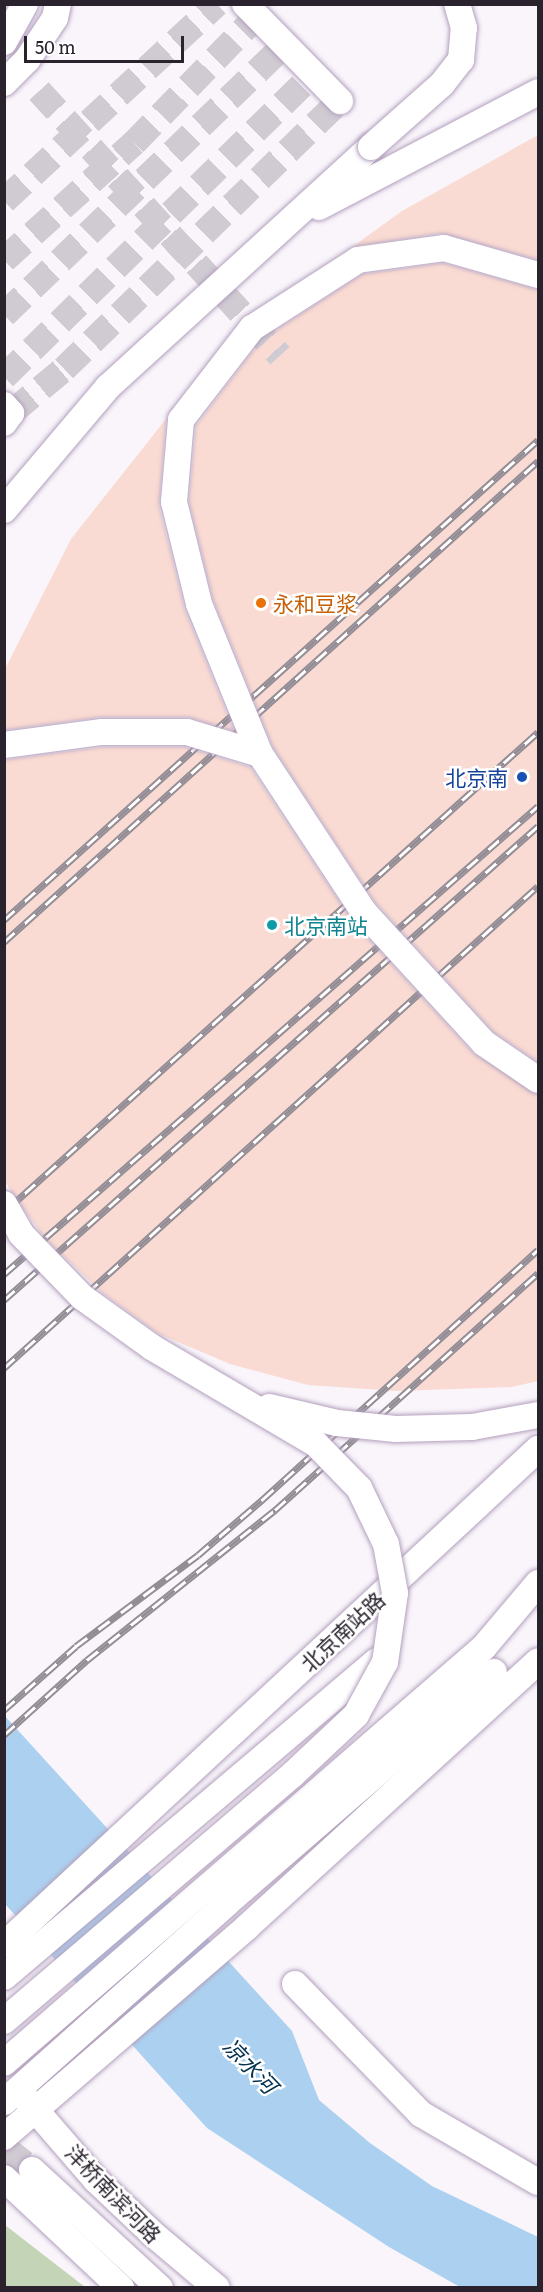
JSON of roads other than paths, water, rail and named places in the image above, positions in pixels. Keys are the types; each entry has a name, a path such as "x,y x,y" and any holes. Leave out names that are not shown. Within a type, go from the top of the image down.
{"street":[{"path":"4,42 25,4"},
{"path":"4,83 27,60 55,18 58,4"},
{"path":"245,4 340,101"},
{"path":"4,510 108,387 279,229 442,84 461,60 464,28 457,4"},
{"path":"279,229 538,92"},
{"path":"538,275 444,248 358,260 252,328 181,420 174,502 199,604 260,754 363,911 484,1043 538,1080"},
{"path":"4,405 11,413 4,423"},
{"path":"4,745 102,732 186,732 260,754"},
{"path":"4,1204 21,1234 82,1297 153,1348 316,1444 358,1488 386,1544 395,1593 385,1662 356,1715 292,1775 4,2021"},
{"path":"242,1401 337,1423 396,1429 472,1427 538,1415"},
{"name":"北京南站路","path":"4,1945 538,1449"},
{"path":"4,2063 484,1647 538,1582"},
{"path":"4,2137 247,1927 538,1661"},
{"path":"4,1977 377,1662"},
{"path":"11,2096 227,1903 494,1672"},
{"path":"295,1984 421,2114 538,2182"},
{"name":"洋桥南滨河路","path":"11,2096 36,2110 96,2180 217,2288"},
{"name":"洋桥南滨河路","path":"32,2170 160,2288"},
{"path":"4,2178 121,2288"}],"water":[{"name":"凉水河","path":"4,1715 292,2031 319,2100 370,2143 432,2186 538,2237 538,2287 460,2287 389,2247 207,2128 5,1904"}],"tunnel":[{"path":"4,201 217,4"},
{"path":"4,260 134,143 257,16"},
{"path":"4,315 285,45"},
{"path":"4,377 313,74"},
{"path":"39,91 280,356"},
{"path":"11,413 64,369 340,101"},
{"path":"4,2147 32,2170"}],"railway":[{"path":"4,920 538,440"},
{"path":"4,942 538,461"},
{"path":"4,1212 538,732"},
{"path":"4,1274 538,806"},
{"path":"4,1300 538,826"},
{"path":"4,1368 538,886"},
{"path":"4,1710 76,1646 198,1555 538,1250"},
{"path":"4,1735 87,1660 275,1510 538,1273"}],"place":[{"name":"永和豆浆","path":"261,603"},
{"name":"北京南","path":"522,777"},
{"name":"北京南站","path":"272,925"}]}
